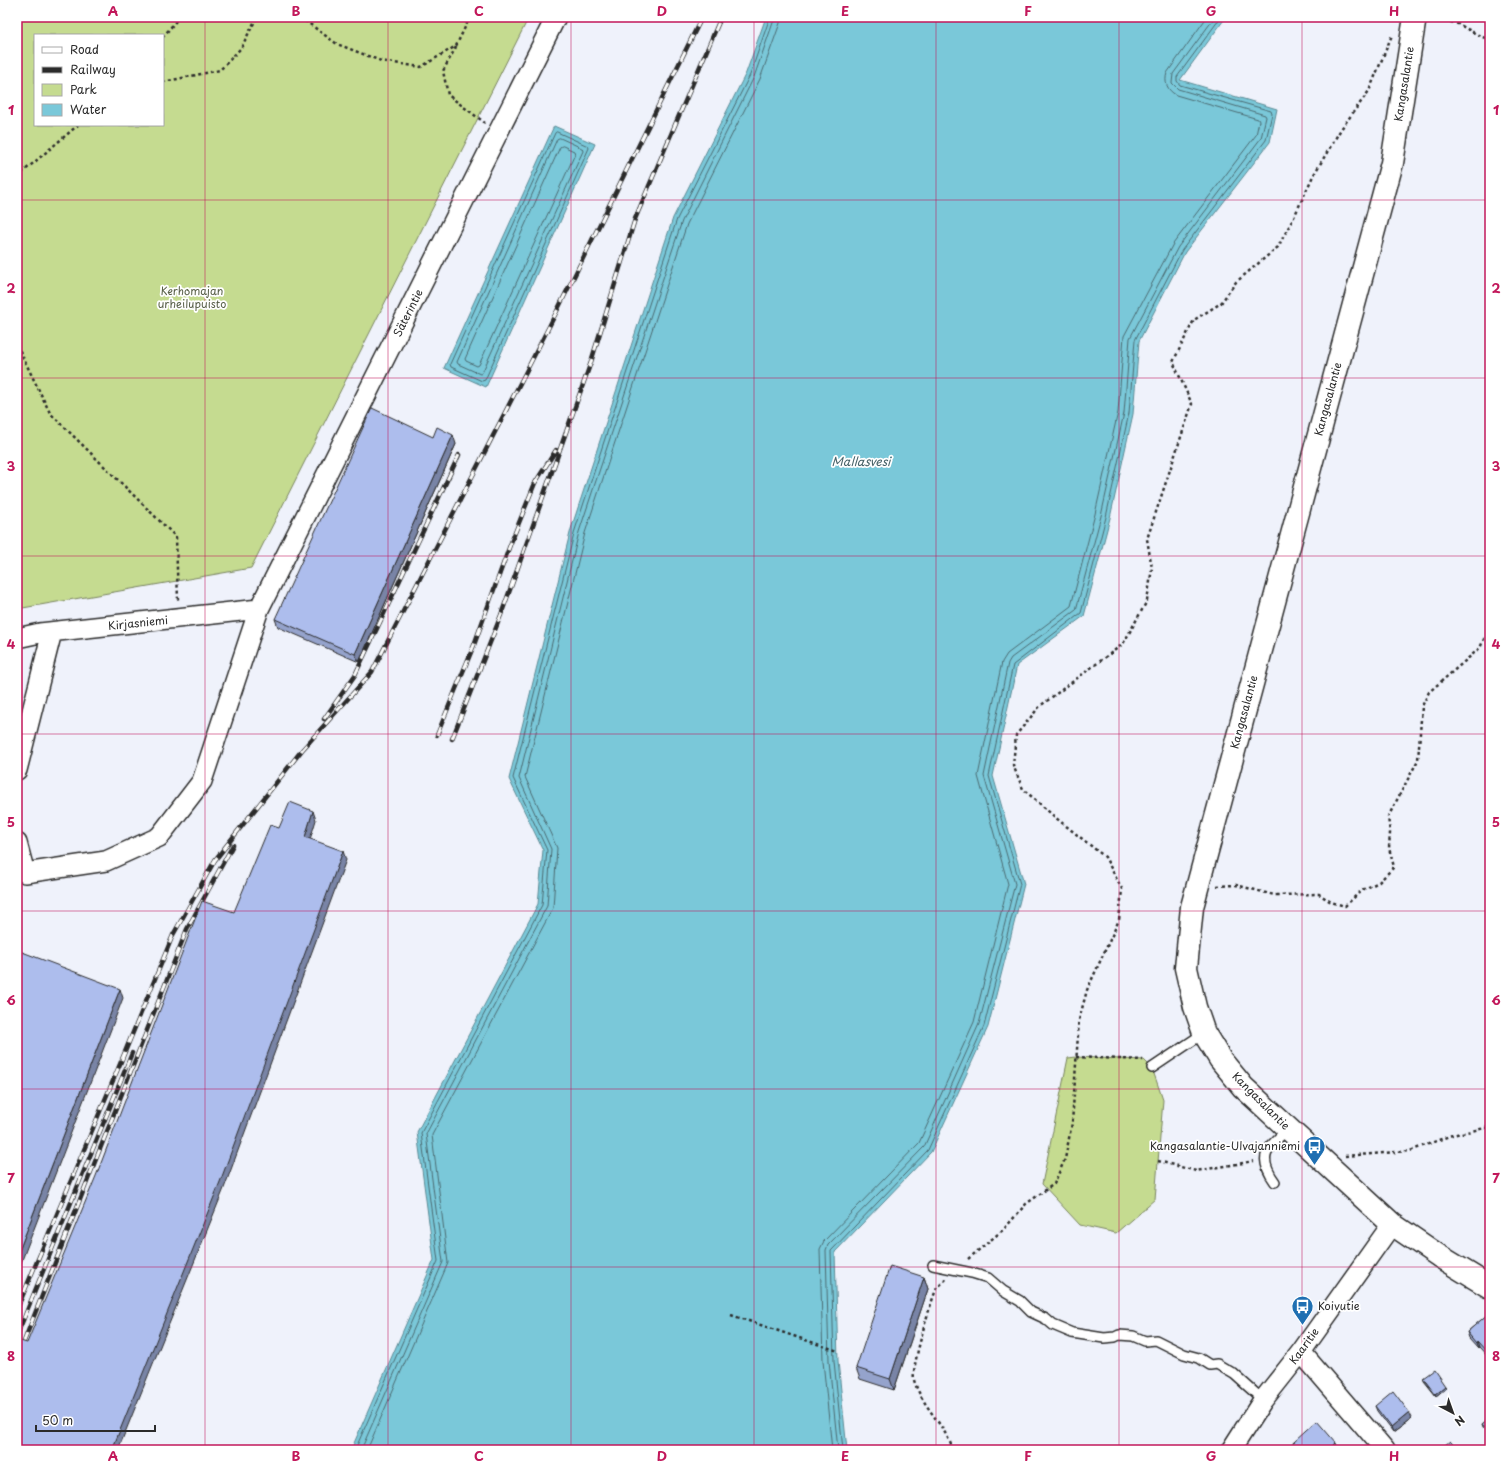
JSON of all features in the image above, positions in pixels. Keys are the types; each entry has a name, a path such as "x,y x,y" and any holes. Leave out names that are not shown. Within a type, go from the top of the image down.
{"main road":[{"name":"Kangasalantie","path":"1415,17 1392,163 1192,906 1186,968 1195,1007 1204,1033 1220,1059 1243,1087 1392,1224 1439,1256 1490,1287"}],"street":[{"name":"Säterintie","path":"17,843 25,872 106,861 159,836 202,782 259,609 556,17"},
{"name":"Kirjasniemi","path":"17,638 52,632 259,609"},
{"path":"17,770 52,632"},
{"name":"Kaaritie","path":"1231,1450 1263,1400 1301,1352 1392,1224"},
{"path":"1301,1352 1385,1450"}],"lane":[{"path":"1152,1068 1204,1033"},
{"path":"1274,1182 1267,1172 1264,1159 1271,1146 1288,1129"},
{"path":"933,1264 988,1278 1020,1301 1031,1312 1046,1319 1053,1326 1072,1333 1104,1338 1119,1335 1133,1336 1145,1341 1156,1340 1184,1354 1199,1358 1210,1366 1217,1364 1234,1374 1263,1400"}],"path":[{"path":"164,37 179,17"},
{"path":"164,82 220,70 241,48 257,17"},
{"path":"300,17 337,44 381,61 421,67 456,46"},
{"path":"470,17 442,71 448,95 498,134"},
{"path":"1431,17 1458,24 1482,37 1489,39 1490,50"},
{"path":"953,1450 949,1439 925,1402 914,1379 919,1344 936,1289 956,1269 1004,1229 1026,1204 1054,1184 1065,1159 1072,1123 1079,1020 1087,990 1119,920 1122,889 1105,857 1056,818 1023,788 1013,765 1016,735 1040,706 1123,644 1147,601 1152,568 1147,539 1192,404 1173,362 1194,320 1221,303 1236,282 1278,247 1313,176 1341,129 1369,91 1393,32"},
{"path":"17,177 77,126"},
{"path":"17,345 50,413 176,537 179,618"},
{"path":"1198,887 1236,885 1274,895 1319,894 1331,902 1345,906 1362,890 1379,882 1394,867 1388,848 1390,833 1388,817 1418,760 1422,706 1429,692 1480,648 1484,639 1490,634"},
{"path":"1076,1057 1144,1060 1152,1068"},
{"path":"1332,1169 1346,1155 1410,1151 1452,1134 1490,1127"},
{"path":"1158,1161 1196,1170 1264,1159"},
{"path":"731,1315 838,1351"}],"green space":[{"name":"Kerhomajan urheilupuisto","path":"17,17 529,17 251,568 17,609"},
{"path":"1076,1057 1144,1060 1152,1068 1163,1100 1155,1199 1116,1233 1080,1225 1042,1184 1068,1058"}],"water":[{"name":"Mallasvesi","path":"766,17 1226,17 1180,80 1277,109 1270,142 1185,252 1139,341 1133,414 1110,518 1084,616 1017,665 993,776 1024,884 988,1027 931,1152 835,1252 838,1361 847,1450 351,1450 434,1260 417,1132 538,904 543,850 509,779 571,529 673,218 746,73"},
{"path":"554,126 595,144 486,387 444,368"}],"building":[{"path":"372,408 433,437 437,427 453,435 355,654 275,619"},
{"path":"290,802 313,811 305,837 343,851 220,1182 112,1450 17,1450 17,1340 27,1343 96,1176 202,901 234,912 270,825 279,828"},
{"path":"17,950 120,989 17,1256"},
{"path":"890,1266 924,1277 890,1379 856,1368"},
{"path":"1488,1314 1490,1317 1490,1351 1488,1353 1477,1341 1476,1343 1467,1332"},
{"path":"1434,1370 1445,1386 1435,1394 1423,1378"},
{"path":"1393,1391 1409,1412 1391,1427 1375,1406"},
{"path":"1490,1419 1490,1435 1482,1425"},
{"path":"1317,1421 1336,1443 1328,1450 1285,1450"},
{"path":"1450,1441 1458,1450 1439,1450"}],"railway":[{"path":"17,1309 173,935 215,860 302,750 372,672 557,311 702,17"},
{"path":"452,739 501,615 591,362 635,219 721,17"},
{"path":"437,735 474,645 510,545 535,483 556,450"},
{"path":"324,719 355,675 459,455"},
{"path":"17,1359 187,929 233,845"},
{"path":"17,1335 132,1053"}],"place":[{"name":"Kangasalantie-Ulvajanniemi","path":"1315,1166"},
{"name":"Koivutie","path":"1302,1326"}]}
